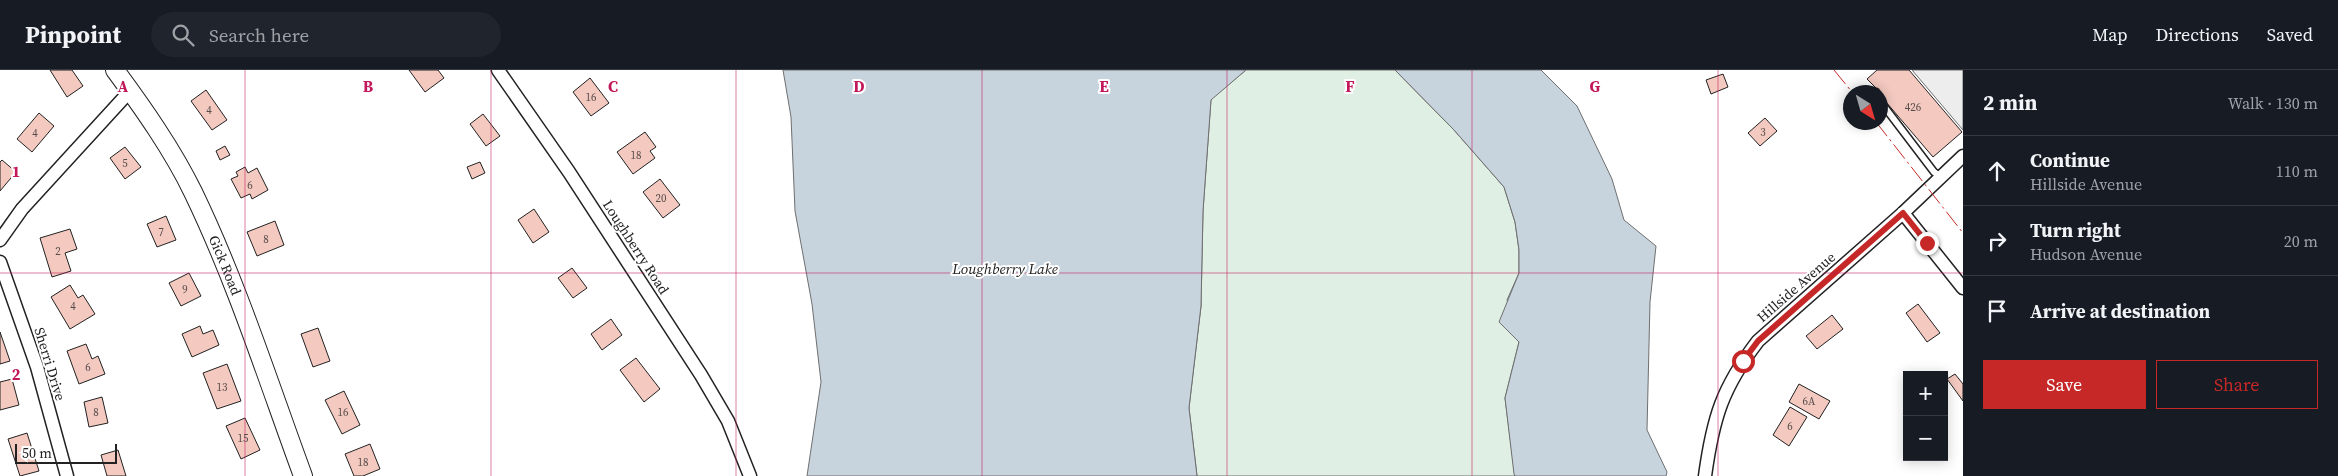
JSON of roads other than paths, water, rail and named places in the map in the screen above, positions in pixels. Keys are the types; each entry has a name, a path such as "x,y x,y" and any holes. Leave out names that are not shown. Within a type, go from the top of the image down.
{"street":[{"name":"Gick Road","path":"115,70 176,160 193,192 235,289 303,476"},
{"name":"Loughberry Road","path":"498,70 569,172 701,376 728,421 740,446 750,476"},
{"path":"0,240 22,209 130,91"},
{"name":"Hillside Avenue","path":"1705,476 1711,434 1722,398 1743,361 1758,341 1903,213 1963,156"},
{"path":"1903,213 1963,288"},
{"name":"Sherri Drive","path":"0,262 37,368 67,476"}],"lane":[{"path":"1888,112 1934,172 1940,176"}],"water":[{"name":"Loughberry Lake","path":"783,70 1246,70 1211,100 1203,211 1201,306 1189,408 1197,476 807,476 821,382 812,304 795,211 791,117"},
{"path":"1395,70 1541,70 1577,106 1612,179 1624,220 1656,246 1650,302 1647,430 1667,472 1666,476 1515,476 1505,398 1519,342 1499,322 1519,273 1519,250 1515,222 1504,187 1454,130"}]}
